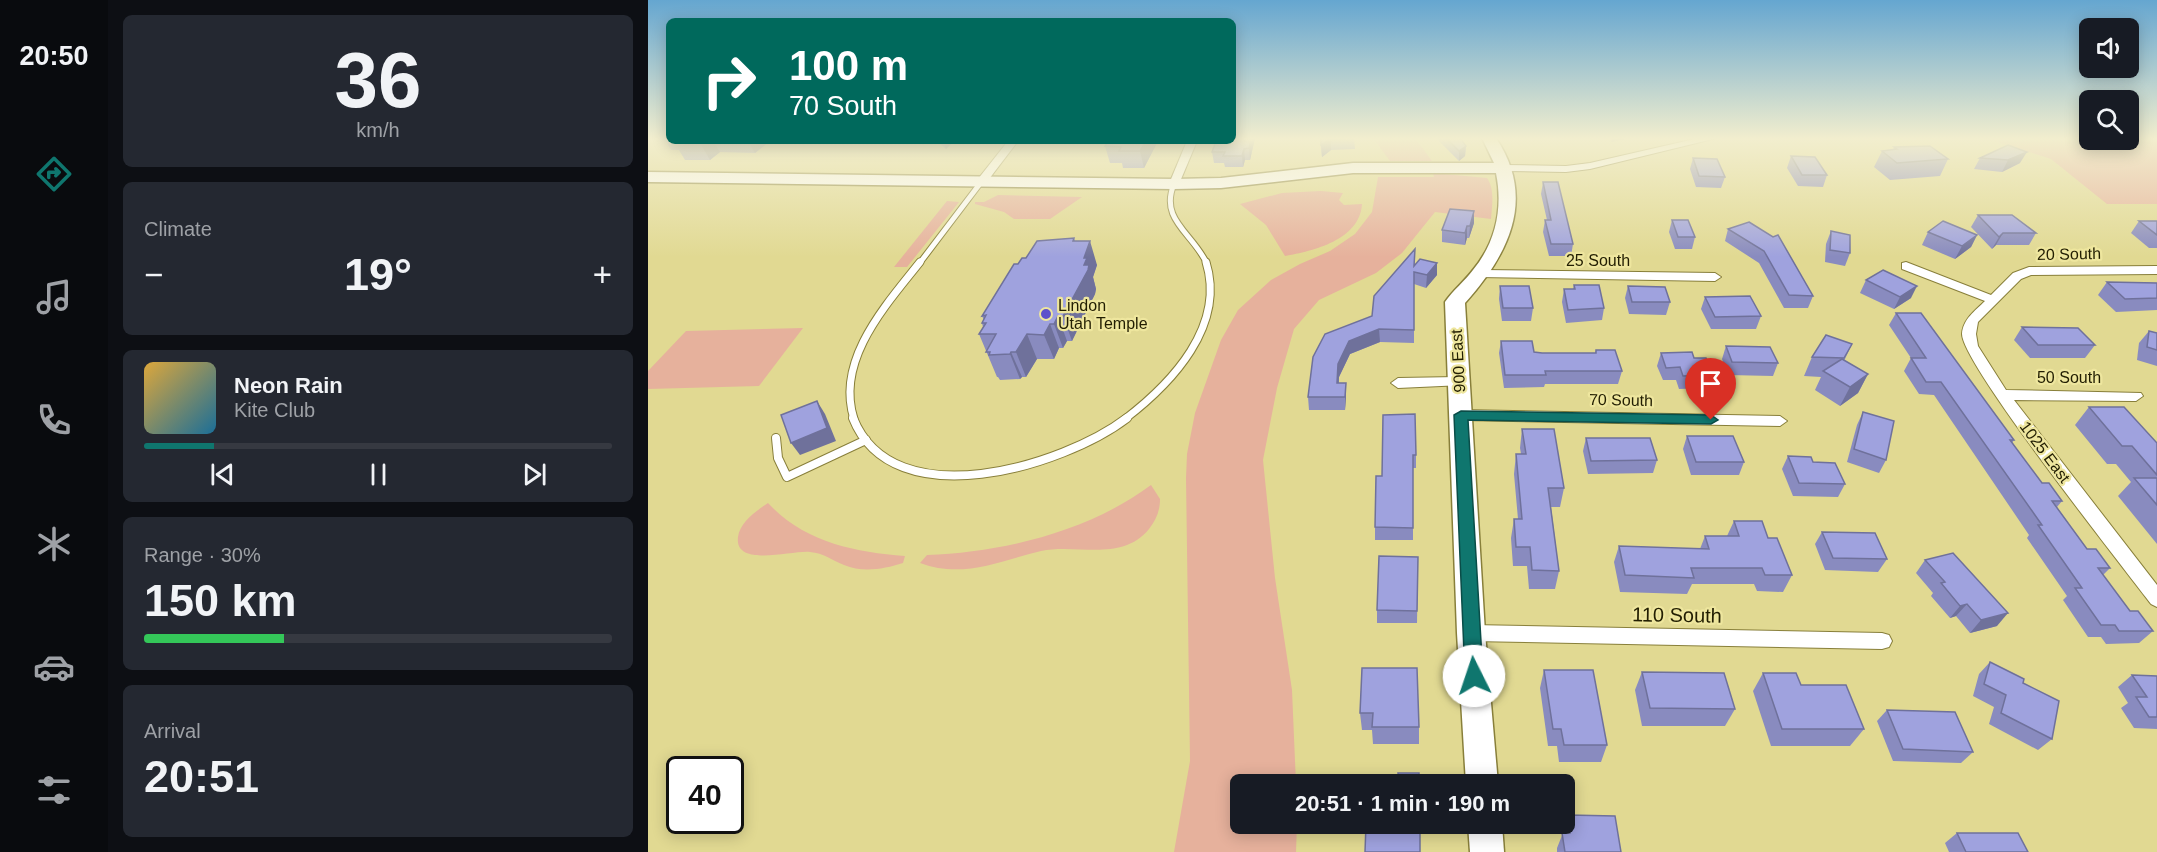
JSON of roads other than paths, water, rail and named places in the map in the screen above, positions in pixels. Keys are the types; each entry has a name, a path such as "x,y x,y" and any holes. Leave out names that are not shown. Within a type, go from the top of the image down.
{"street":[{"path":"711,178 1174,184 1221,183 1267,178"},
{"path":"982,181 984,178"},
{"path":"1174,184 1177,178"},
{"name":"900 East","path":"1481,774 1471,633 1455,302 1482,274 1501,243 1507,221 1505,178"},
{"path":"1906,266 1993,300"},
{"name":"20 South","path":"1993,300 2017,276 2030,271 2157,270"},
{"name":"25 South","path":"1482,274 1715,277"},
{"name":"1025 East","path":"1993,300 1972,321 1969,334 1971,346 2002,395 2150,580 2157,599"},
{"path":"1398,383 1458,382"},
{"name":"50 South","path":"2002,395 2136,396"},
{"name":"70 South","path":"1461,415 1780,421"},
{"name":"110 South","path":"1471,633 1882,641"},
{"path":"1486,834 1487,852"}],"lane":[{"path":"982,181 889,301 862,345 850,376 849,399 857,426 866,440 878,454 913,469 959,475 992,473 1025,467 1067,453 1106,432 1144,405 1170,378 1190,351 1204,325 1212,300 1212,276 1206,258 1170,210 1169,197 1174,184"},
{"path":"776,438 778,458 787,477 866,440"}],"place":[{"name":"Lindon Utah Temple","path":"1046,314"}]}
